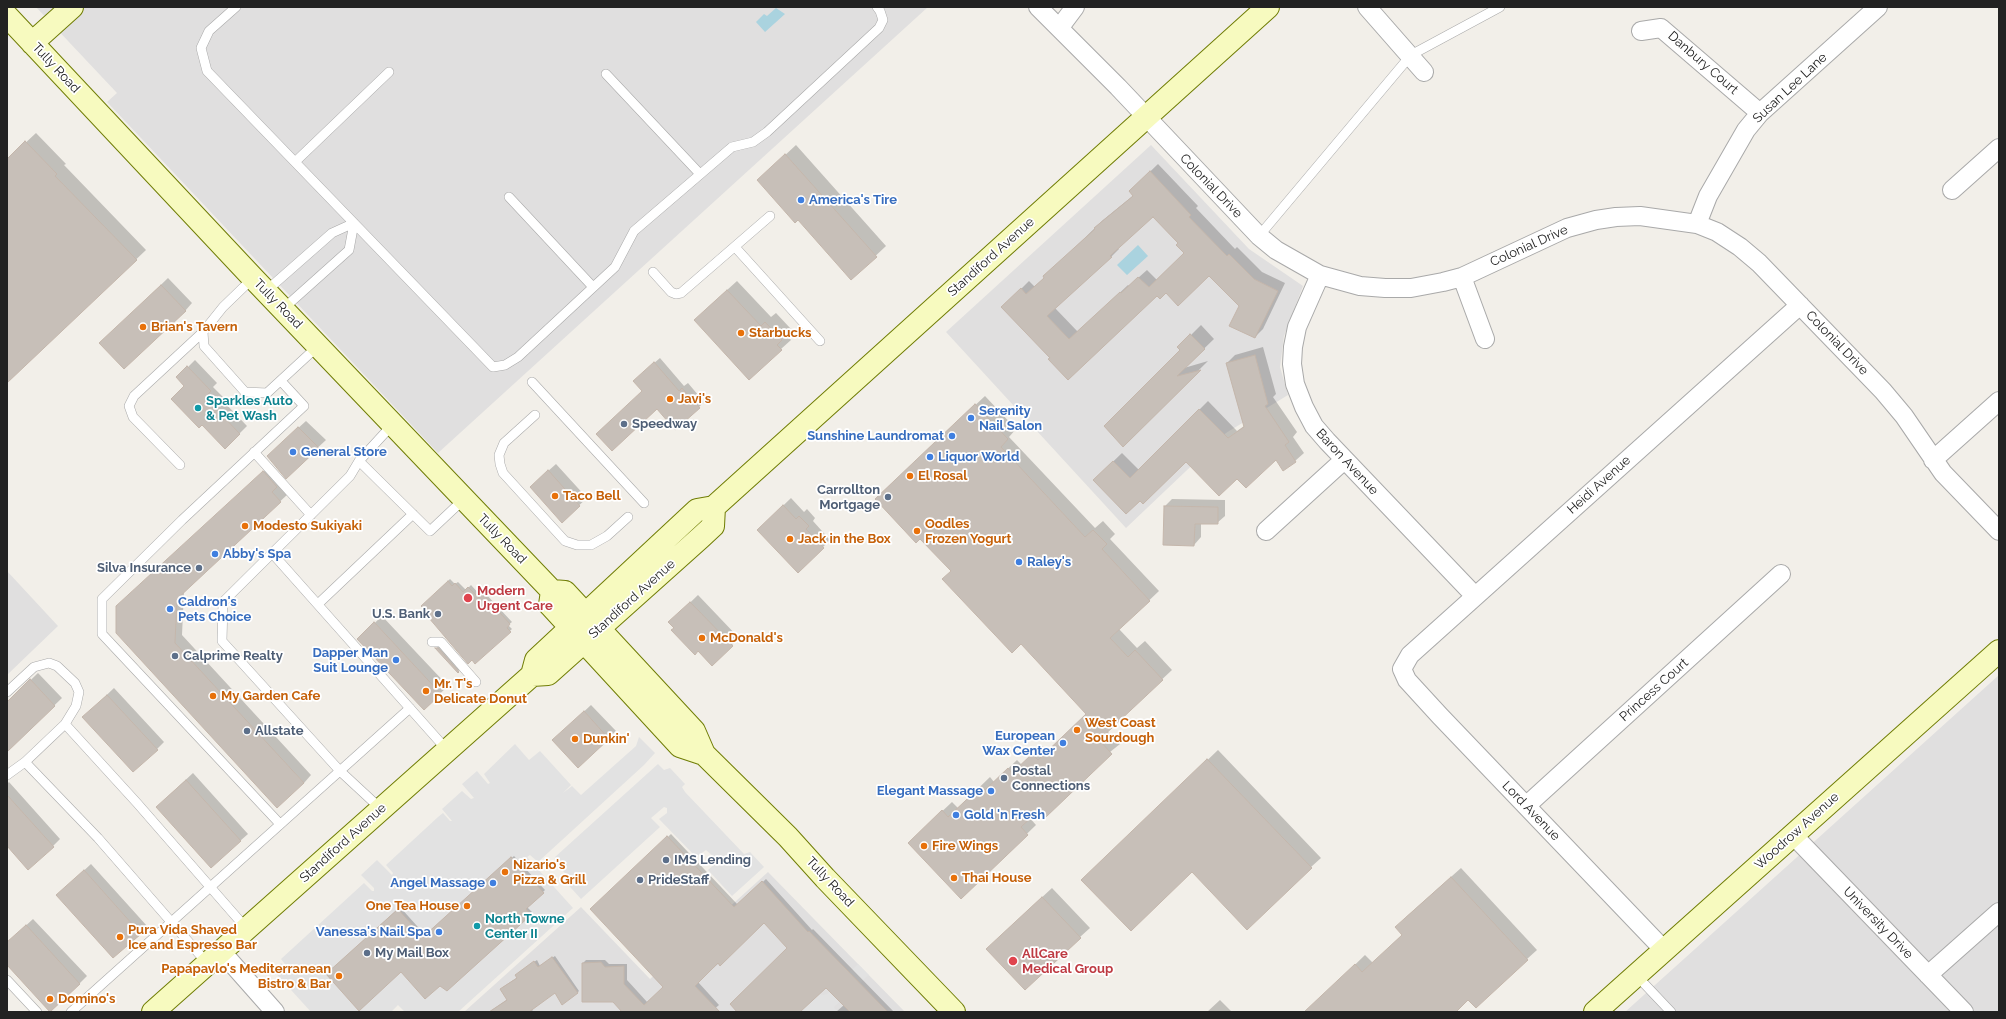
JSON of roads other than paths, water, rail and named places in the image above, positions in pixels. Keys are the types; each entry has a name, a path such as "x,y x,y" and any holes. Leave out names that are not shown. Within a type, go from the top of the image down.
{"main road":[{"path":"32,43 72,7"},
{"name":"Standiford Avenue","path":"153,1012 532,675 536,660 584,628 713,526 714,507 1268,7"},
{"name":"Tully Road","path":"7,16 259,285 552,591 550,605 584,628 680,746 704,754 788,837 825,878 954,1012"},
{"name":"Woodrow Avenue","path":"1595,1012 1792,834 1999,651"}],"street":[{"name":"Colonial Drive","path":"1038,7 1060,27 1259,236 1276,250 1320,275 1360,286 1411,288 1462,277 1543,238 1596,220 1640,216 1697,224 1717,232 1740,247 1800,305 1904,416 1933,460 1999,531"},
{"path":"1060,27 1075,7"},
{"path":"1367,7 1411,55 1424,72"},
{"name":"Susan Lee Lane","path":"1697,224 1708,196 1731,154 1746,130 1760,113 1878,7"},
{"name":"Danbury Court","path":"1641,31 1661,28 1760,113"},
{"path":"1952,190 1999,148"},
{"name":"Baron Avenue","path":"1320,275 1297,327 1293,347 1292,364 1295,384 1307,413 1314,426 1344,460 1475,596"},
{"path":"1462,277 1485,339"},
{"name":"Heidi Avenue","path":"1402,669 1410,655 1800,305"},
{"path":"1933,460 1999,401"},
{"path":"1266,531 1344,460"},
{"name":"Princess Court","path":"1526,806 1781,574"},
{"name":"Lord Avenue","path":"1402,669 1407,680 1664,950"},
{"name":"University Drive","path":"1792,834 1964,1012"},
{"path":"1928,975 1999,912"},
{"path":"214,957 275,1012"}],"lane":[{"path":"236,7 210,31 201,48 207,71 493,367 505,365 518,357 615,267 634,231 732,147 753,142 767,132 879,28 883,20 877,7"},
{"path":"1259,236 1411,55 1500,7"},
{"path":"295,162 389,72"},
{"path":"606,74 700,174"},
{"path":"509,196 593,287"},
{"path":"653,272 671,292 676,294 681,293 770,216"},
{"path":"180,465 133,417 129,406 134,396 203,332 222,307 259,285 332,233 354,223"},
{"path":"283,309 349,250 354,223"},
{"path":"735,246 820,341"},
{"path":"203,332 204,346 245,392 267,393 318,346"},
{"path":"280,381 304,406 182,520 102,599 102,634 280,824"},
{"path":"532,382 644,503"},
{"path":"534,415 504,443 499,455 500,464 503,473 565,541 577,545 591,545 608,536 628,517"},
{"path":"381,809 340,771 222,641 223,602 350,476 359,461 393,424"},
{"path":"254,452 311,515"},
{"path":"359,461 430,531 464,499"},
{"path":"318,604 413,514"},
{"path":"272,553 448,750"},
{"path":"432,642 441,642 476,682"},
{"path":"7,692 34,667 49,663 57,666 75,683 79,692 76,706 65,724 25,762 7,775"},
{"path":"71,1012 410,708"},
{"path":"65,724 246,928"},
{"path":"25,762 98,838 172,922 214,957"},
{"path":"1636,975 1671,1012"},
{"path":"7,980 37,1012"}],"water":[{"path":"776,8 785,14 765,32 756,22 764,14 767,16"},
{"path":"1138,245 1148,256 1127,275 1117,265"}],"place":[{"name":"America's Tire","path":"801,200"},
{"name":"Brian's Tavern","path":"143,327"},
{"name":"Starbucks","path":"741,333"},
{"name":"Javi's","path":"670,399"},
{"name":"Sparkles Auto & Pet Wash","path":"198,408"},
{"name":"Serenity Nail Salon","path":"971,418"},
{"name":"Speedway","path":"624,424"},
{"name":"Sunshine Laundromat","path":"952,436"},
{"name":"General Store","path":"293,452"},
{"name":"Liquor World","path":"930,457"},
{"name":"El Rosal","path":"910,476"},
{"name":"Taco Bell","path":"555,496"},
{"name":"Carrollton Mortgage","path":"888,497"},
{"name":"Modesto Sukiyaki","path":"245,526"},
{"name":"Oodles Frozen Yogurt","path":"917,531"},
{"name":"Jack in the Box","path":"790,539"},
{"name":"Abby's Spa","path":"215,554"},
{"name":"Raley's","path":"1019,562"},
{"name":"Silva Insurance","path":"199,568"},
{"name":"Modern Urgent Care","path":"468,598"},
{"name":"Caldron's Pets Choice","path":"170,609"},
{"name":"U.S. Bank","path":"438,614"},
{"name":"McDonald's","path":"702,638"},
{"name":"Calprime Realty","path":"175,656"},
{"name":"Dapper Man Suit Lounge","path":"396,660"},
{"name":"Mr. T's Delicate Donut","path":"426,691"},
{"name":"My Garden Cafe","path":"213,696"},
{"name":"West Coast Sourdough","path":"1077,730"},
{"name":"Allstate","path":"247,731"},
{"name":"Dunkin'","path":"575,739"},
{"name":"European Wax Center","path":"1063,743"},
{"name":"Postal Connections","path":"1004,778"},
{"name":"Elegant Massage","path":"991,791"},
{"name":"Gold 'n Fresh","path":"956,815"},
{"name":"Fire Wings","path":"924,846"},
{"name":"IMS Lending","path":"666,860"},
{"name":"Nizario's Pizza & Grill","path":"505,872"},
{"name":"Thai House","path":"954,878"},
{"name":"PrideStaff","path":"640,880"},
{"name":"Angel Massage","path":"493,883"},
{"name":"One Tea House","path":"467,906"},
{"name":"North Towne Center II","path":"477,926"},
{"name":"Vanessa's Nail Spa","path":"439,932"},
{"name":"Pura Vida Shaved Ice and Espresso Bar","path":"120,937"},
{"name":"My Mail Box","path":"367,953"},
{"name":"AllCare Medical Group","path":"1013,961"},
{"name":"Papapavlo's Mediterranean Bistro & Bar","path":"339,976"},
{"name":"Domino's","path":"50,999"}]}
